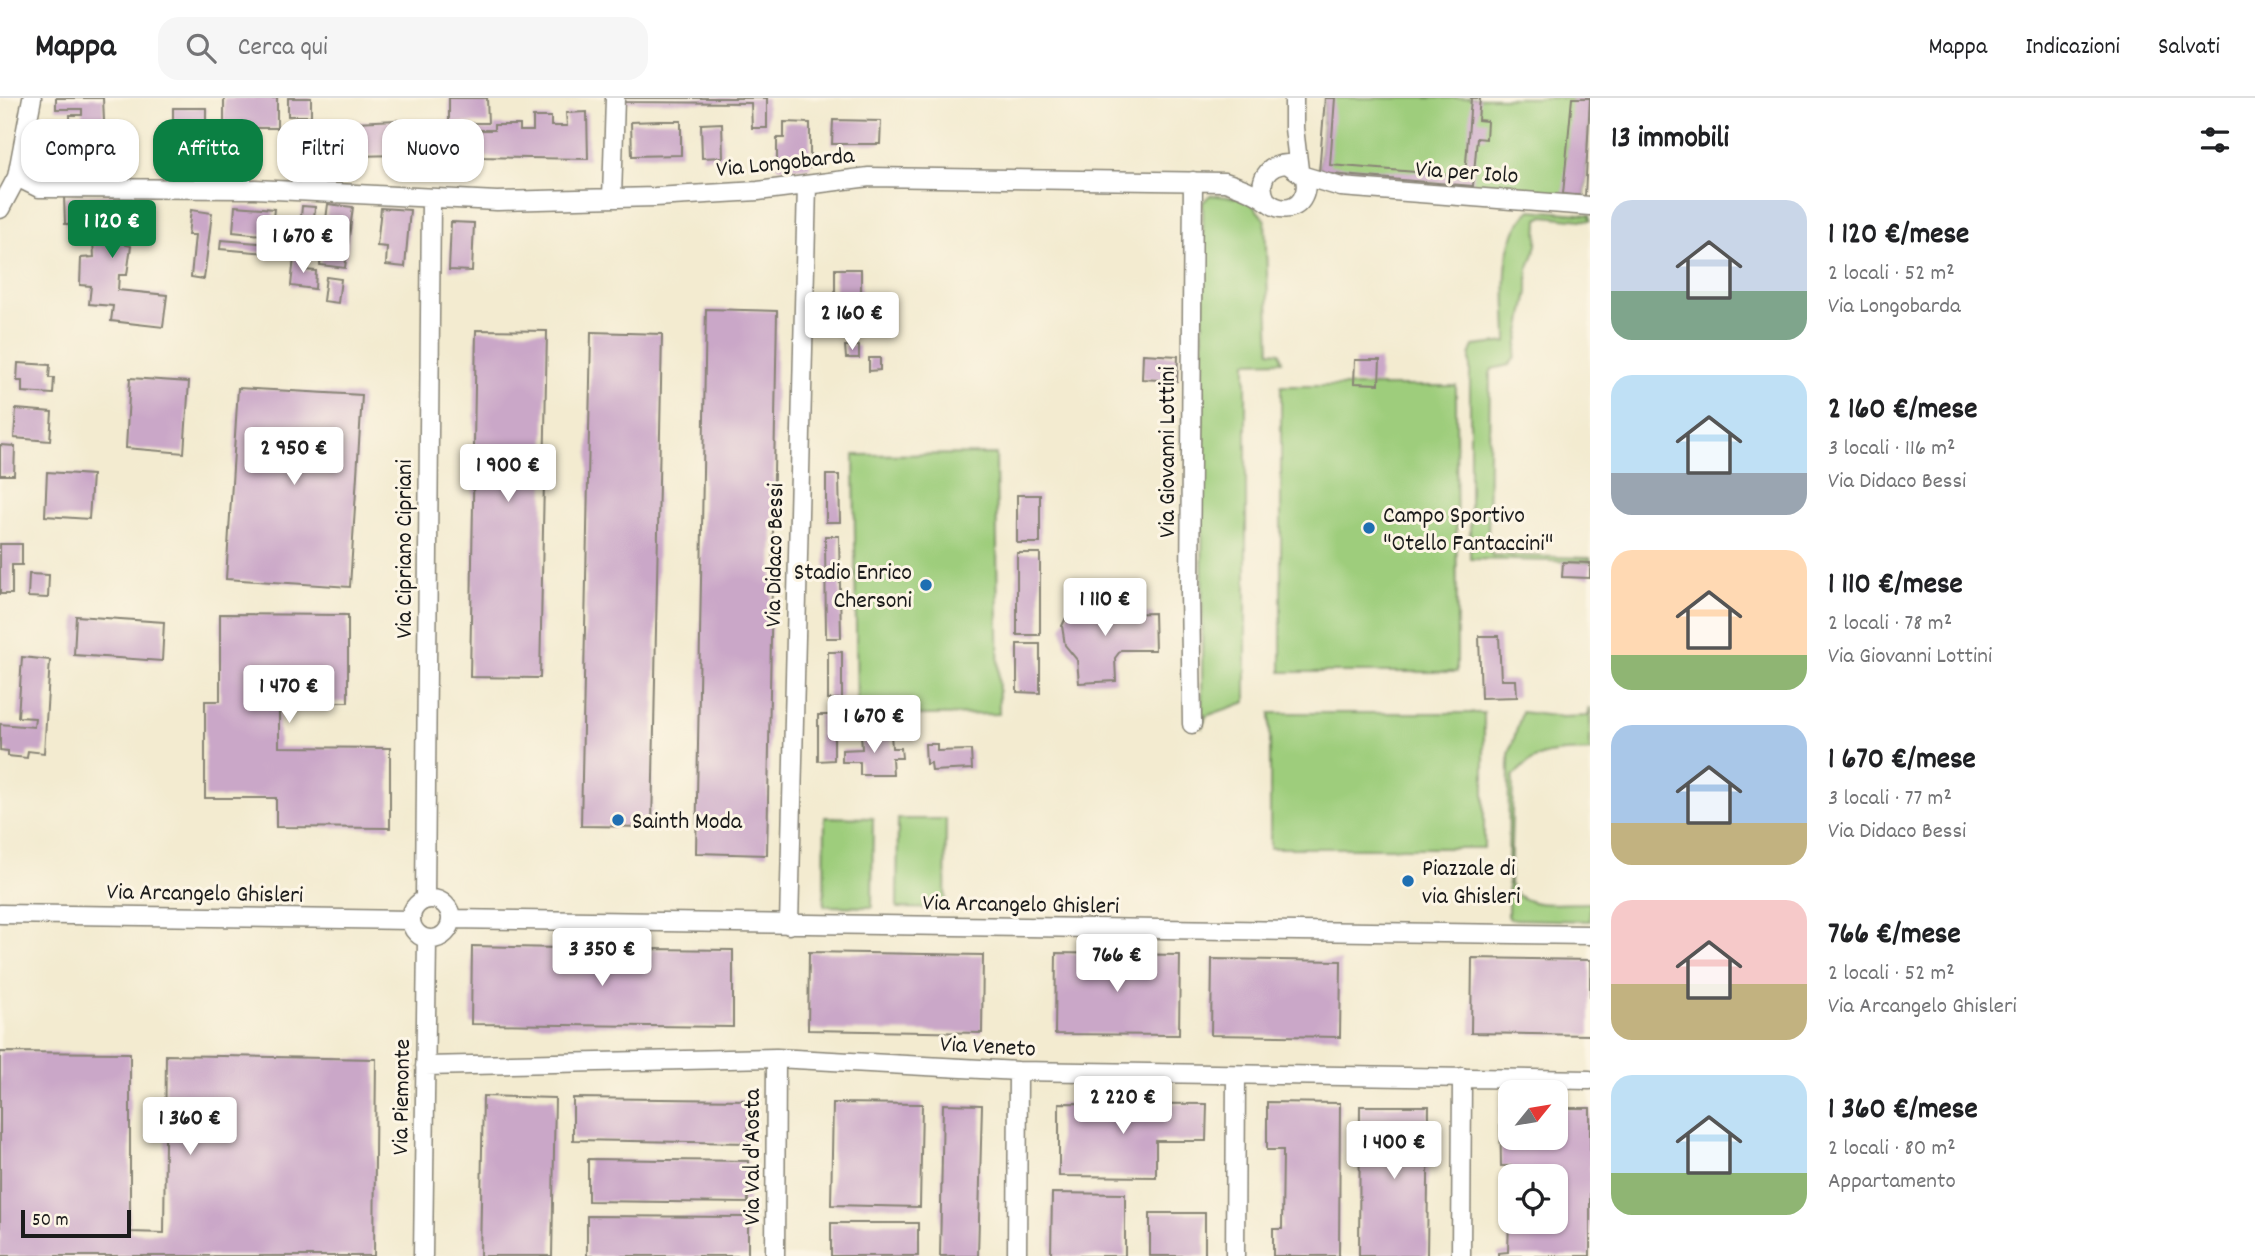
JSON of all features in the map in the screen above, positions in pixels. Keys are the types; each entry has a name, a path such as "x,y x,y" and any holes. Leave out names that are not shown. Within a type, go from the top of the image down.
{"street":[{"path":"0,209 17,177 32,98"},
{"path":"612,198 615,98"},
{"path":"1294,98 1294,128 1304,196"},
{"path":"1266,200 1262,185 1294,128"},
{"name":"Via Longobarda","path":"17,177 39,188 255,189 431,200 612,198 807,186 869,177 1225,182 1287,164 1302,173"},
{"name":"Via per Iolo","path":"1302,173 1341,187 1590,206"},
{"name":"Via Giovanni Lottini","path":"1192,724 1190,591 1193,181"},
{"name":"Via Longobarda","path":"1225,182 1278,208 1293,207 1304,196"},
{"name":"Via Didaco Bessi","path":"789,925 807,186"},
{"name":"Via per Iolo","path":"1304,196 1341,187"},
{"name":"Via Cipriano Cipriani","path":"425,899 431,200"},
{"path":"425,899 443,902 452,919 444,935 427,939 415,932 410,920 414,907 425,899"},
{"name":"Via Arcangelo Ghisleri","path":"0,914 410,920"},
{"name":"Via Arcangelo Ghisleri","path":"452,919 1590,934"},
{"name":"Via Piemonte","path":"423,1256 427,939"},
{"name":"Via Veneto","path":"425,1066 776,1058 1018,1071 1590,1080"},
{"name":"Via Val d'Aosta","path":"775,1256 776,1058"},
{"path":"1017,1256 1018,1071"},
{"path":"1235,1256 1236,1075"},
{"path":"1461,1256 1462,1077"}],"green space":[{"path":"1325,98 1590,98 1585,196 1319,173"},
{"path":"1210,195 1248,199 1265,220 1270,351 1280,352 1282,361 1246,362 1246,702 1206,716 1202,729 1203,202"},
{"path":"1531,210 1590,215 1590,221 1544,216 1538,219 1537,245 1528,270 1528,292 1515,358 1509,365 1492,369 1490,374 1488,542 1492,555 1590,558 1590,562 1470,559 1470,355 1474,346 1507,342 1505,290 1508,254 1512,238"},
{"name":"Campo Sportivo \"Otello Fantaccini\"","path":"1281,386 1456,386 1457,672 1281,672"},
{"name":"Stadio Enrico Chersoni","path":"996,454 999,714 857,716 854,455"},
{"path":"1590,707 1590,751 1539,757 1530,761 1513,777 1510,883 1515,892 1533,902 1590,903 1590,921 1510,919 1509,755 1522,712 1562,717 1588,716"},
{"path":"1270,713 1484,713 1484,848 1270,848"},
{"path":"825,817 873,818 872,907 824,906"},
{"path":"898,819 946,819 945,909 897,908"}],"building":[{"path":"56,98 103,98 104,119 70,119 70,115 82,115 82,109 56,109"},
{"path":"224,98 277,98 277,128 263,128 263,119 224,119"},
{"path":"288,98 311,98 311,116 288,116"},
{"path":"449,98 487,98 488,123 484,123 484,119 449,119"},
{"path":"624,98 767,98 767,128 752,128 751,103 624,102"},
{"path":"1325,98 1335,98 1330,165 1465,176 1471,98 1480,98 1478,120 1487,121 1486,139 1477,138 1473,186 1319,173"},
{"path":"1572,98 1590,98 1585,196 1563,194"},
{"path":"173,108 206,108 206,119 173,119"},
{"path":"587,112 588,159 484,157 484,130 494,130 494,125 520,125 520,131 533,131 533,117 551,117 551,126 567,126 566,113"},
{"path":"833,120 881,121 880,144 832,144"},
{"path":"368,121 382,121 382,155 368,156"},
{"path":"681,121 681,155 632,156 631,122"},
{"path":"784,122 810,123 810,168 777,168 777,138 784,138"},
{"path":"722,123 723,157 702,158 701,124"},
{"path":"124,195 126,245 131,246 127,275 119,275 118,290 167,295 163,327 111,321 113,306 89,304 91,286 80,285 81,258 94,257 92,224 65,224 64,196"},
{"path":"328,204 353,207 345,268 320,265"},
{"path":"235,206 274,209 271,236 233,232"},
{"path":"302,206 315,207 313,230 300,228"},
{"path":"381,208 410,210 405,267 386,265 387,247 377,246"},
{"path":"191,210 212,213 204,279 191,277 195,235 188,235"},
{"path":"451,222 474,223 472,271 449,270"},
{"path":"221,240 269,244 268,253 220,249"},
{"path":"294,257 306,258 304,270 316,271 315,289 291,286"},
{"path":"835,269 861,269 861,329 835,329"},
{"path":"326,277 341,279 338,303 323,301"},
{"path":"706,309 777,311 767,855 696,853"},
{"path":"476,330 547,331 540,678 470,677"},
{"path":"591,332 662,334 652,827 581,826"},
{"path":"845,346 859,346 859,358 846,358"},
{"path":"1143,354 1178,356 1177,381 1142,379"},
{"path":"869,358 880,358 880,370 869,371"},
{"path":"1355,360 1380,360 1379,384 1354,383"},
{"path":"18,363 50,365 49,378 54,378 53,394 22,392 22,381 17,381"},
{"path":"130,378 189,382 184,453 126,448"},
{"path":"238,388 362,395 350,587 226,579"},
{"path":"16,409 52,412 50,441 14,438"},
{"path":"0,445 15,446 14,475 0,475"},
{"path":"47,472 92,475 89,519 45,516"},
{"path":"826,475 839,475 840,522 826,522"},
{"path":"1017,495 1040,495 1040,543 1017,543"},
{"path":"825,536 839,536 841,638 826,638"},
{"path":"0,544 22,544 22,565 12,565 12,594 0,594"},
{"path":"1017,553 1040,553 1040,635 1017,635"},
{"path":"1563,562 1590,563 1590,578 1562,577"},
{"path":"29,574 49,575 48,598 28,597"},
{"path":"1097,599 1115,606 1121,614 1154,613 1155,650 1121,650 1115,658 1116,681 1079,683 1077,660 1065,645 1062,626 1070,609 1087,600"},
{"path":"220,614 348,615 348,702 279,702 279,747 390,748 390,828 276,827 276,798 205,798 205,701 220,701"},
{"path":"76,616 164,622 162,661 74,655"},
{"path":"1479,636 1499,636 1501,680 1516,680 1517,697 1481,698"},
{"path":"1017,644 1040,644 1040,693 1017,692"},
{"path":"828,652 842,652 842,699 828,699"},
{"path":"22,657 50,660 44,753 28,751 27,758 8,756 8,751 0,750 0,724 34,727 35,718 18,717"},
{"path":"818,715 834,715 834,760 818,761"},
{"path":"861,734 891,734 892,748 901,748 902,758 892,758 893,775 860,775 860,762 842,762 842,750 862,749"},
{"path":"925,744 937,744 937,751 971,750 972,769 932,771 931,763 926,764"},
{"path":"472,946 559,948 559,955 651,956 651,949 733,950 733,1027 471,1024"},
{"path":"809,952 983,955 982,1033 808,1030"},
{"path":"1056,953 1180,955 1179,1035 1055,1034"},
{"path":"1472,958 1590,960 1590,1035 1471,1033"},
{"path":"1212,959 1341,961 1340,1037 1211,1035"},
{"path":"0,1052 130,1053 130,1232 164,1233 166,1055 376,1059 374,1256 0,1256"},
{"path":"483,1096 555,1098 552,1256 480,1256"},
{"path":"573,1098 749,1100 748,1143 573,1140"},
{"path":"1267,1102 1340,1103 1339,1256 1273,1256 1273,1229 1282,1229 1283,1150 1267,1150"},
{"path":"833,1103 922,1104 920,1207 831,1205"},
{"path":"1059,1103 1207,1104 1206,1141 1156,1141 1156,1177 1059,1176"},
{"path":"943,1104 982,1105 978,1256 940,1256"},
{"path":"1360,1106 1429,1106 1427,1256 1359,1256"},
{"path":"1568,1108 1590,1108 1590,1256 1498,1256 1498,1253 1508,1252 1509,1234 1568,1234 1568,1164 1501,1164 1501,1150 1568,1150"},
{"path":"588,1159 748,1161 748,1203 588,1201"},
{"path":"1052,1193 1125,1194 1125,1256 1051,1256"},
{"path":"1150,1213 1205,1213 1205,1256 1150,1256"},
{"path":"587,1216 748,1217 748,1256 587,1256"},
{"path":"831,1223 918,1223 918,1256 831,1256"}],"place":[{"name":"Campo Sportivo \"Otello Fantaccini\"","path":"1369,528"},
{"name":"Stadio Enrico Chersoni","path":"926,585"},
{"name":"Sainth Moda","path":"618,820"},
{"name":"Piazzale di via Ghisleri","path":"1408,881"}]}
